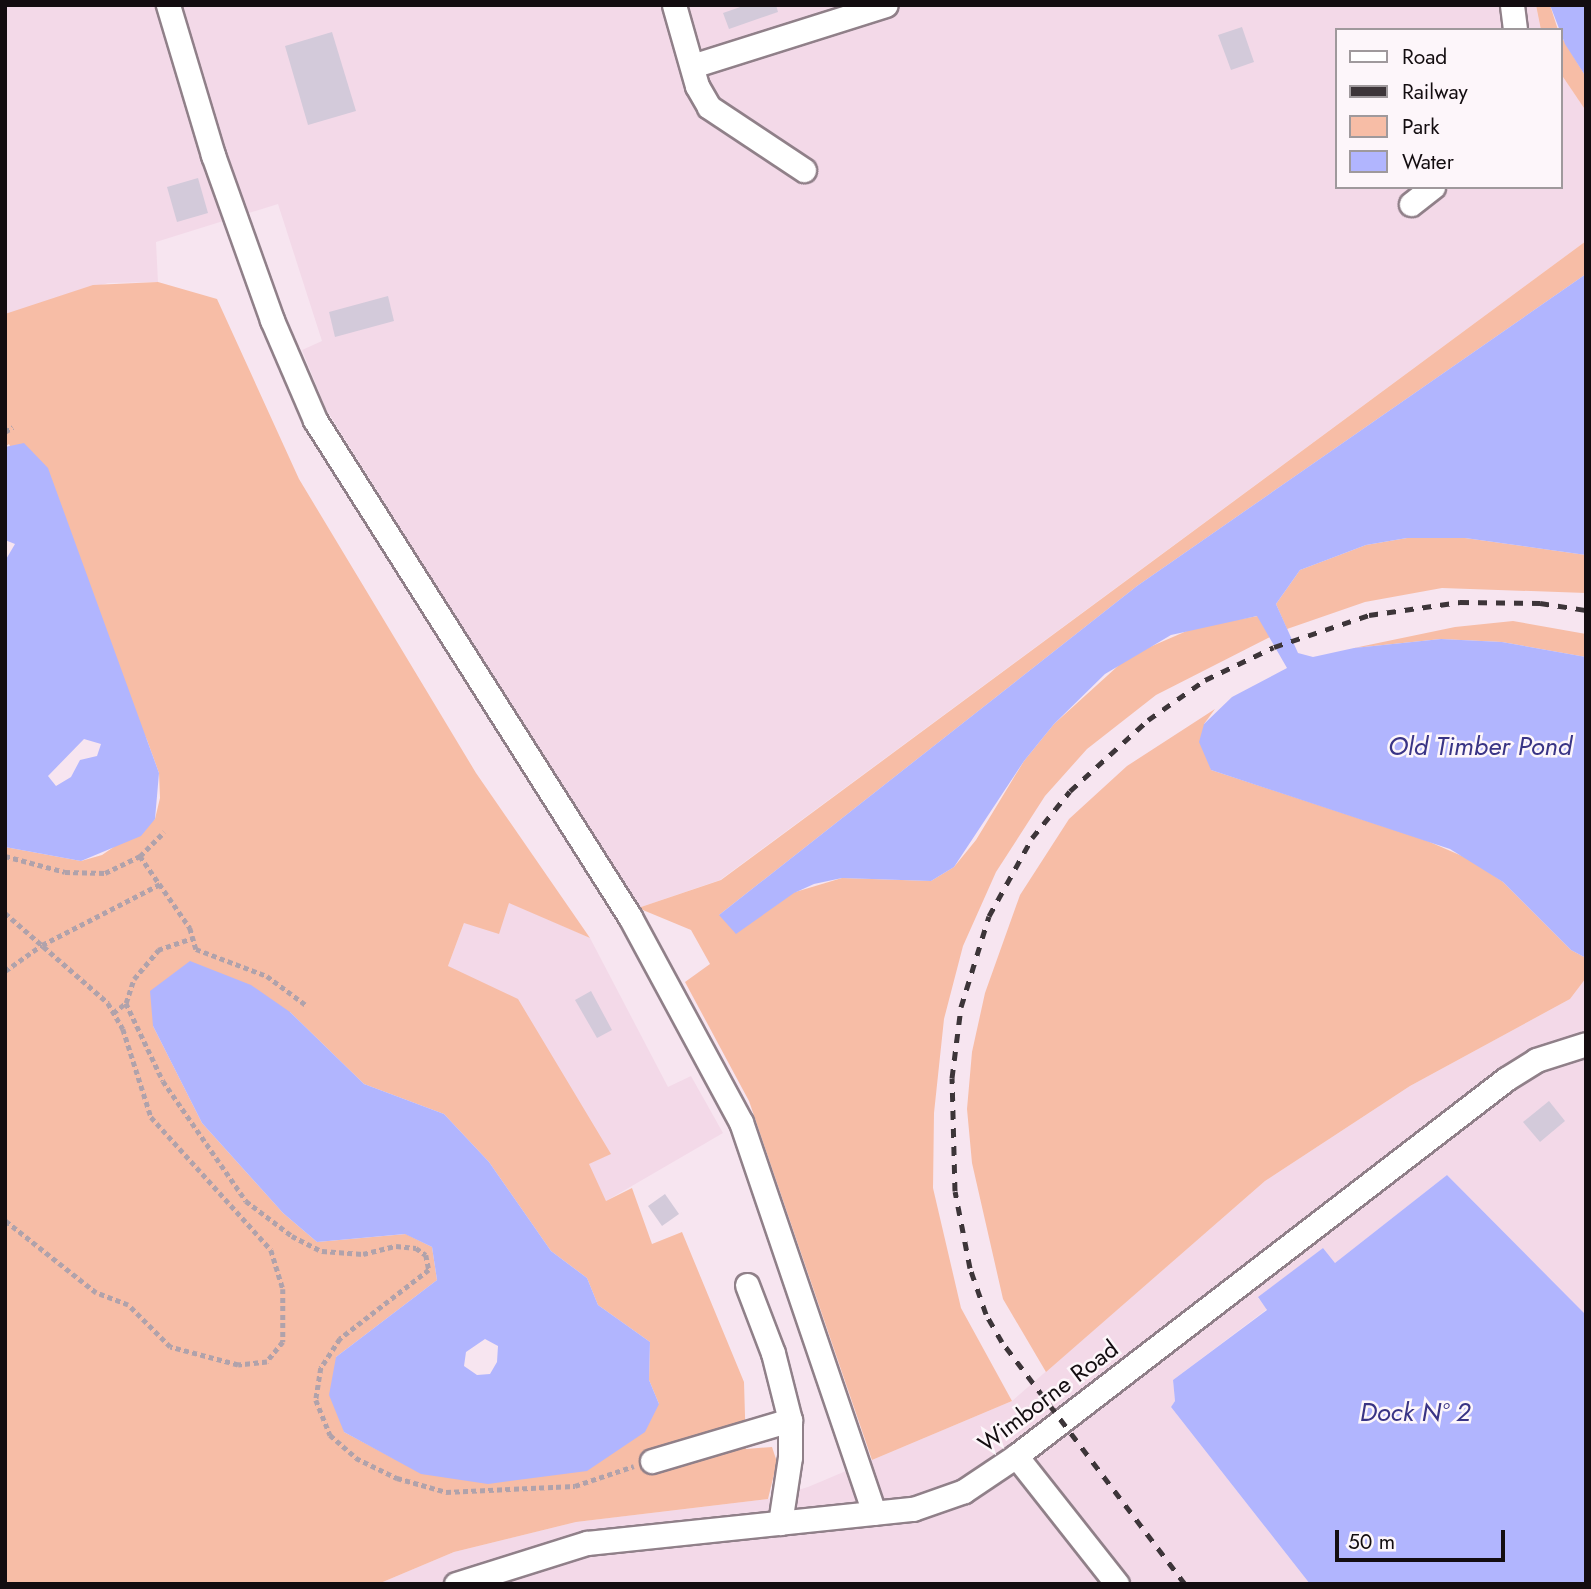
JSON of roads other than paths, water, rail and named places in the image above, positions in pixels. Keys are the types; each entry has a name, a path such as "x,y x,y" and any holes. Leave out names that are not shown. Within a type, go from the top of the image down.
{"street":[{"path":"168,5 212,155 272,320 315,420 630,917 741,1122 874,1513"},
{"path":"674,5 692,66 709,107 804,170"},
{"path":"692,66 886,5"},
{"path":"1512,5 1515,28"},
{"path":"1411,204 1430,189"},
{"name":"Wimborne Road","path":"456,1584 587,1543 874,1513 940,1502 1016,1456 1506,1079 1536,1060 1586,1044"},
{"path":"747,1285 774,1353 790,1420 790,1457 780,1523"},
{"path":"652,1461 790,1420"},
{"path":"1016,1456 1117,1584"}],"water":[{"path":"1550,5 1586,5 1586,77 1565,44 1563,28 1559,28"},
{"name":"Old Timber Pond","path":"1586,274 1586,555 1465,538 1407,538 1366,545 1300,570 1276,604 1298,653 1313,657 1354,648 1441,639 1502,642 1586,657 1586,958 1571,950 1503,882 1450,849 1211,770 1199,742 1204,724 1232,697 1287,668 1257,616 1171,635 1105,674 1054,724 1024,761 954,867 931,881 842,878 814,884 794,893 736,934 719,915 1137,586"},
{"path":"24,443 48,468 159,773 155,819 141,836 81,861 5,847 5,561 15,544 5,540 5,447","holes":["84,739 101,744 97,756 80,760 71,777 56,786 48,776"]},
{"path":"190,961 251,985 290,1012 364,1084 444,1114 489,1162 551,1251 587,1278 598,1305 650,1342 649,1380 659,1404 645,1432 587,1471 488,1484 421,1474 344,1432 329,1395 336,1357 437,1280 432,1247 405,1234 317,1242 283,1213 202,1123 153,1026 150,991","holes":["485,1339 498,1346 497,1362 490,1374 477,1375 464,1366 466,1352"]},
{"name":"Dock Nº 2","path":"1447,1175 1586,1315 1586,1584 1310,1584 1171,1407 1175,1401 1173,1380 1267,1310 1258,1297 1323,1248 1335,1263"}],"railway":[{"path":"1185,1584 1002,1342 986,1314 970,1268 955,1191 952,1078 961,1007 989,916 1032,838 1070,791 1148,720 1205,680 1274,647 1369,615 1460,602 1540,603 1586,610"}]}
